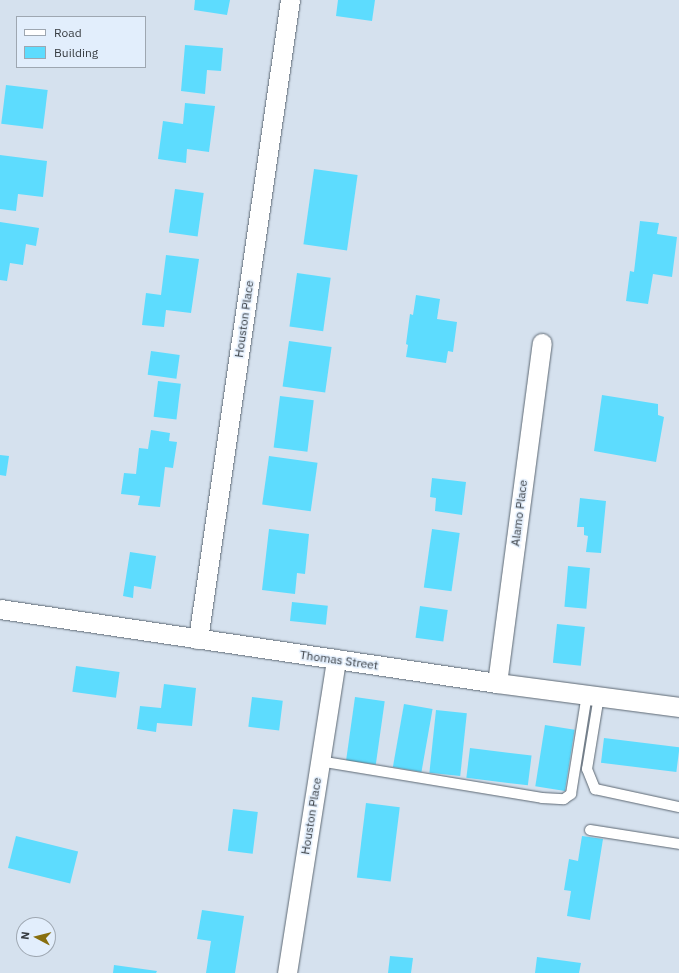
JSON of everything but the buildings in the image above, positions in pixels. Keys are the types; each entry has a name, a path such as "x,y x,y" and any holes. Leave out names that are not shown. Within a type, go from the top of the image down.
{"street":[{"name":"Houston Place","path":"198,639 290,0"},
{"name":"Alamo Place","path":"497,683 542,343"},
{"name":"Thomas Street","path":"0,609 497,683 679,707"},
{"name":"Houston Place","path":"287,973 336,659"}],"lane":[{"path":"319,761 542,798 564,799 571,794 593,695"},
{"path":"593,695 587,769 595,789 679,807"},
{"path":"590,830 679,844"}]}
